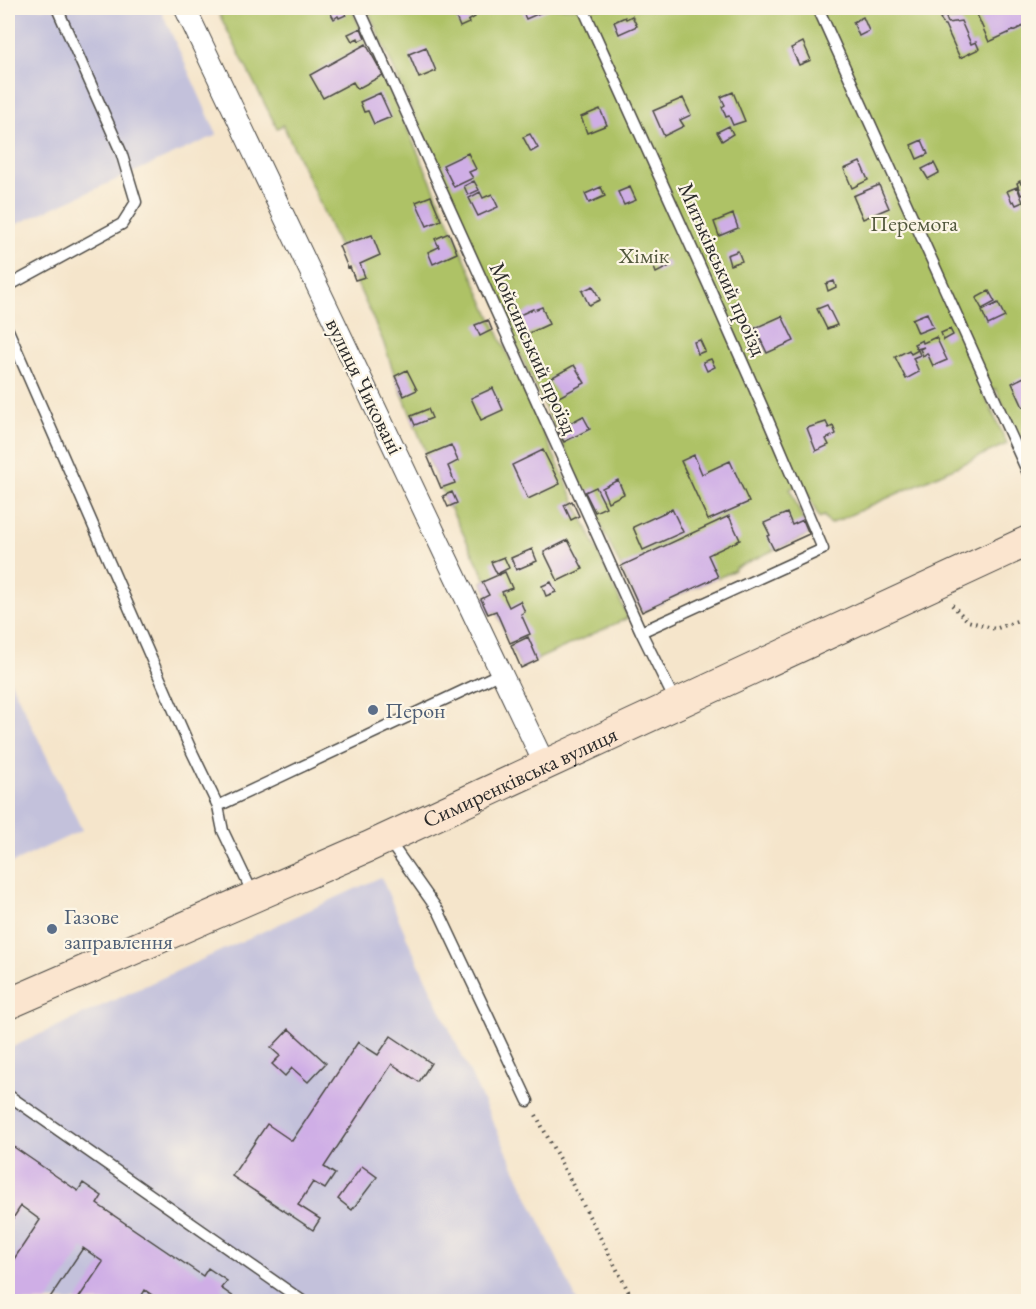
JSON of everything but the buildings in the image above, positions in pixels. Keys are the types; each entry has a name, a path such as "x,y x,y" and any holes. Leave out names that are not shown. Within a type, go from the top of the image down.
{"main road":[{"name":"Симиренківська вулиця","path":"8,1005 387,838 1029,541"}],"street":[{"name":"вулиця Чиковані","path":"185,8 545,765"}],"lane":[{"path":"8,286 122,224 136,202 121,152 57,8"},
{"name":"Мойсинський проїзд","path":"359,8 641,632 676,704"},
{"name":"Митьківський проїзд","path":"583,8 732,337 823,549 641,632"},
{"path":"818,8 1029,473"},
{"path":"8,330 187,741 218,806 223,831 255,897"},
{"path":"218,806 501,673"},
{"path":"387,838 439,912 528,1101"},
{"path":"8,1095 304,1302"}],"path":[{"path":"933,585 968,621 995,629 1029,617"},
{"path":"528,1101 634,1302"}],"shaded area":[{"path":"8,8 160,8 217,135 8,228"},
{"path":"8,676 82,830 8,865"},
{"path":"381,877 410,945 577,1301 8,1301 8,1049"}],"green space":[{"path":"216,8 351,8 628,618 521,668 496,611 488,614 481,599 489,595 482,582 486,580 443,496 445,495 395,376 383,341 350,268 348,268 283,125 277,128"},
{"name":"Хімік","path":"367,8 1028,8 1028,434 1018,438 996,389 984,394 1007,444 830,524 824,516 819,518 802,482 790,489 809,534 642,612 517,348"}],"place":[{"name":"Перон","path":"373,710"},
{"name":"Газове заправлення","path":"52,929"}],"park label":[{"name":"Перемога","path":"914,223"}]}
